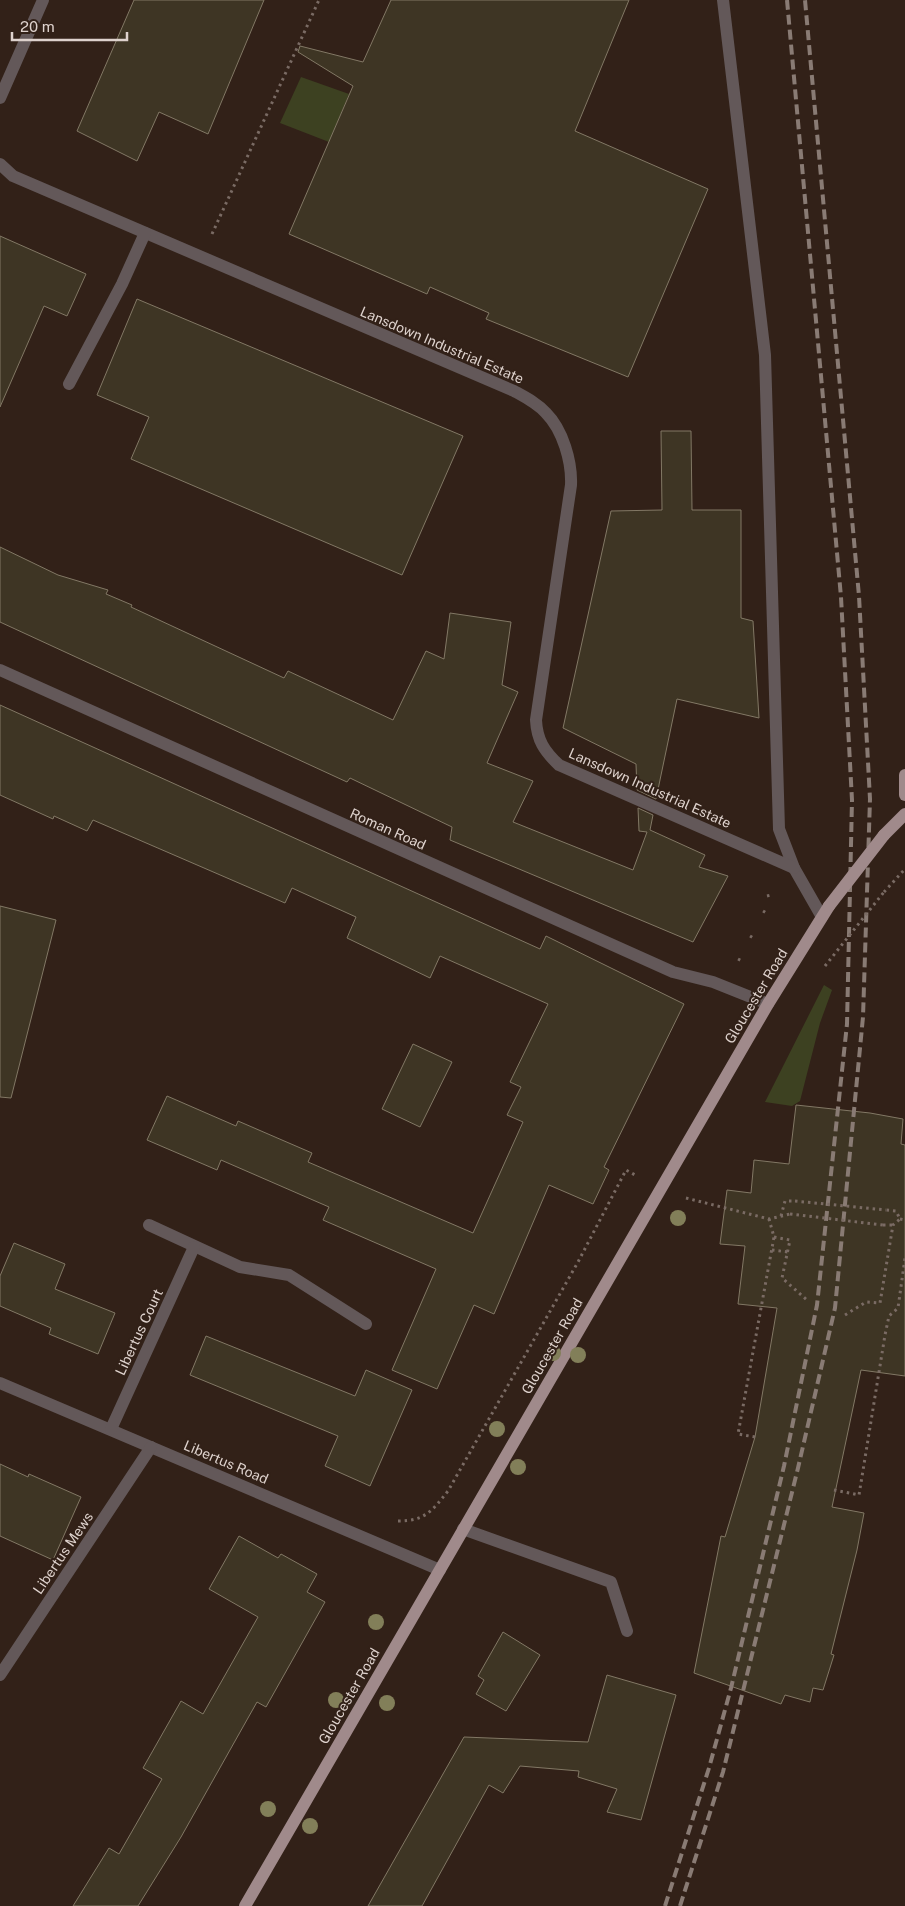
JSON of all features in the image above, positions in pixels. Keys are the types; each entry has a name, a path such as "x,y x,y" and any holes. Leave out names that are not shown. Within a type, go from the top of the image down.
{"main road":[{"path":"905,775 905,795"},
{"name":"Gloucester Road","path":"245,1906 768,1004 829,906 884,835 905,814"}],"street":[{"path":"0,98 44,0"},
{"path":"723,0 766,354 779,829 794,868 822,917"},
{"name":"Lansdown Industrial Estate","path":"0,164 13,176 514,391 547,414 566,448 572,474 536,720 536,732 540,745 559,765 794,868"},
{"path":"69,384 122,284 145,233"},
{"name":"Roman Road","path":"0,670 673,972 712,982 768,1004"},
{"path":"149,1225 240,1268 290,1274 366,1324"},
{"name":"Libertus Court","path":"111,1429 194,1246"},
{"name":"Libertus Road","path":"0,1383 440,1570"},
{"name":"Libertus Mews","path":"0,1675 151,1447"},
{"path":"463,1529 611,1582 627,1631"}],"path":[{"path":"201,258 319,0"},
{"path":"826,966 884,892 905,869"},
{"path":"763,911 768,914"},
{"path":"750,936 754,939"},
{"path":"395,1521 410,1521 429,1514 448,1491 578,1262 626,1170"},
{"path":"686,1198 769,1219 790,1214 893,1225"},
{"path":"781,1216 785,1201 795,1201 896,1211 900,1219"},
{"path":"755,1437 738,1434 774,1237 769,1219"},
{"path":"900,1219 905,1220"},
{"path":"846,1315 866,1302 880,1303 893,1225 900,1219"},
{"path":"774,1237 790,1240 782,1278 807,1300"},
{"path":"772,1250 788,1252"},
{"path":"834,1490 859,1495 885,1335 889,1316 898,1308 905,1258"}],"green space":[{"path":"301,77 349,94 329,142 280,123"},
{"path":"824,985 832,990 820,1023 800,1101 792,1106 765,1102"}],"building":[{"path":"134,0 264,0 208,134 159,112 137,161 77,131"},
{"path":"391,0 629,0 575,131 708,189 628,377 486,319 489,313 430,287 427,294 289,234 353,86 298,52 300,46 363,62"},
{"path":"0,236 86,274 67,316 44,306 0,407"},
{"path":"137,299 463,436 402,575 131,459 149,417 97,395"},
{"path":"661,431 691,431 692,510 741,510 741,618 753,621 759,718 677,699 656,799 637,790 636,764 563,728 611,511 662,510"},
{"path":"0,547 58,575 108,590 106,594 132,605 131,607 284,678 288,671 393,720 426,651 444,659 450,613 511,622 502,685 518,692 487,763 533,781 513,822 633,870 647,832 639,831 638,808 653,815 650,830 705,855 699,867 728,876 693,942 450,840 452,827 350,778 347,782 0,622"},
{"path":"0,705 540,949 546,936 684,1004 604,1167 609,1170 593,1204 549,1185 494,1314 474,1305 437,1389 392,1370 436,1269 323,1220 329,1207 221,1160 217,1170 147,1140 167,1096 236,1126 238,1121 312,1153 308,1162 473,1233 523,1122 507,1115 521,1087 510,1082 548,1004 440,956 430,978 347,938 356,917 292,888 285,903 93,820 87,831 54,816 53,819 0,795"},
{"path":"0,906 56,920 11,1098 0,1097"},
{"path":"413,1044 452,1062 420,1127 382,1109"},
{"path":"796,1105 870,1113 903,1119 901,1144 905,1145 905,1376 861,1370 832,1507 864,1513 857,1550 831,1654 834,1655 823,1690 813,1688 810,1702 785,1695 781,1704 694,1673 721,1536 725,1537 755,1437 777,1308 738,1304 745,1246 720,1244 727,1190 751,1193 754,1160 789,1164"},
{"path":"14,1243 65,1264 55,1289 115,1313 98,1354 49,1334 51,1328 0,1306 0,1276"},
{"path":"206,1336 355,1396 366,1370 412,1390 370,1486 325,1466 338,1436 190,1375"},
{"path":"0,1464 28,1477 29,1474 81,1497 53,1560 0,1536"},
{"path":"239,1536 278,1558 281,1554 317,1574 307,1592 325,1602 266,1707 257,1702 181,1837 138,1906 73,1906 109,1848 119,1854 162,1779 143,1768 181,1701 203,1714 258,1617 209,1589"},
{"path":"503,1632 540,1655 506,1711 476,1694 484,1680 478,1676"},
{"path":"607,1675 676,1695 641,1820 607,1812 617,1789 578,1777 579,1771 520,1766 503,1793 489,1785 422,1906 368,1906 464,1737 588,1742"}],"railway":[{"path":"665,1906 709,1768 731,1688 784,1466 817,1305 847,1024 852,800 841,597 787,0"},
{"path":"680,1906 723,1772 798,1468 835,1308 863,1017 870,799 859,596 805,0"}]}
